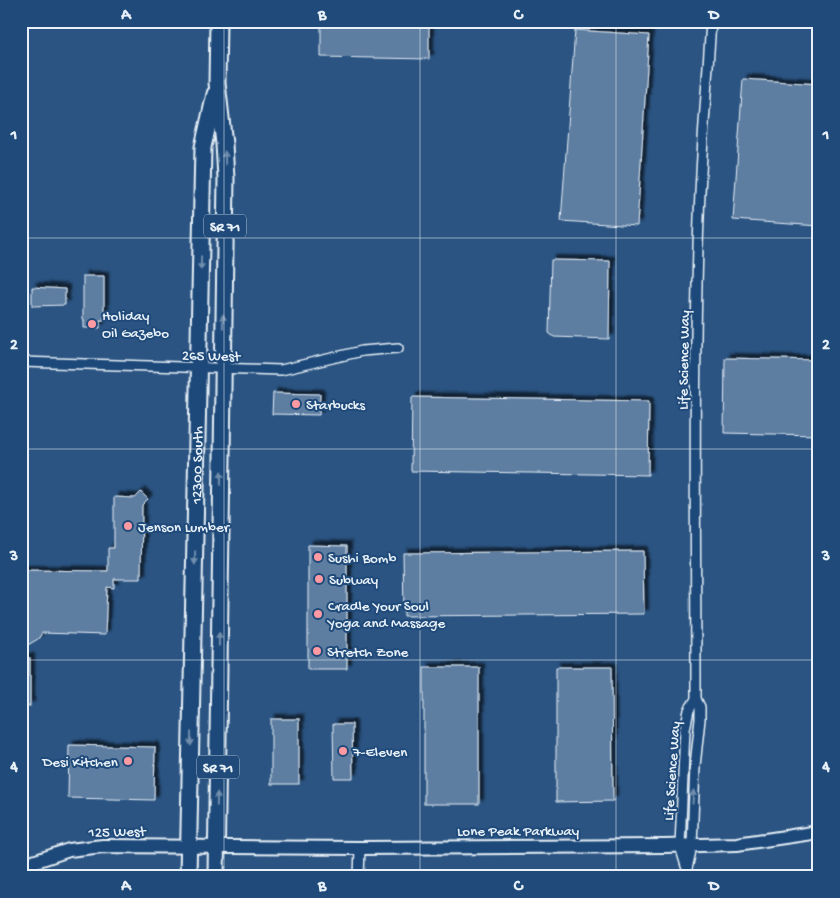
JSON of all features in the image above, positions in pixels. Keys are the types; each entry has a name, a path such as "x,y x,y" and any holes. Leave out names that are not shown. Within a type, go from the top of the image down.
{"main road":[{"name":"12300 South","path":"216,877 226,178 217,83 218,21"},
{"name":"12300 South","path":"188,877 203,147 217,83"},
{"name":"Lone Peak Parkway","path":"216,847 686,846 737,844 819,832"},
{"name":"125 West","path":"21,866 41,858 86,847 216,847"}],"street":[{"name":"Life Science Way","path":"686,846 700,719 700,707 696,699 695,432 699,220 711,21"},
{"name":"265 West","path":"21,362 199,369 281,370 362,351 398,348"},
{"name":"Life Science Way","path":"686,846 685,729 689,710 696,699"},
{"path":"686,846 687,873"},
{"path":"359,877 360,848"}],"building":[{"path":"321,21 429,21 429,59 321,57"},
{"path":"575,30 649,35 637,226 561,221"},
{"path":"743,79 819,84 819,226 733,220"},
{"path":"551,260 610,261 609,339 554,337 549,333"},
{"path":"83,276 104,276 104,320 100,320 100,328 84,328"},
{"path":"32,287 65,289 65,305 32,306"},
{"path":"725,358 819,360 819,435 724,433"},
{"name":"Starbucks","path":"273,393 320,394 319,415 272,414"},
{"path":"412,397 649,401 648,475 411,471"},
{"path":"141,492 148,499 142,505 141,579 114,579 114,588 107,587 105,635 42,633 38,639 21,649 21,570 108,571 108,548 114,548 114,497 135,498"},
{"path":"308,545 347,546 347,669 308,669"},
{"path":"643,551 644,614 404,616 403,553"},
{"path":"21,658 30,658 30,706 21,706"},
{"path":"424,667 479,667 479,804 424,804"},
{"path":"556,667 612,667 613,801 556,802"},
{"path":"271,719 299,719 299,784 271,784"},
{"name":"7-Eleven","path":"333,724 352,724 353,778 334,778"},
{"path":"69,745 155,747 154,800 68,798"}],"place":[{"name":"Holiday Oil Gazebo","path":"92,324"},
{"name":"Starbucks","path":"296,404"},
{"name":"Jenson Lumber","path":"128,526"},
{"name":"Sushi Bomb","path":"318,557"},
{"name":"Subway","path":"319,579"},
{"name":"Cradle Your Soul Yoga and Massage","path":"318,614"},
{"name":"Stretch Zone","path":"317,651"},
{"name":"7-Eleven","path":"343,751"},
{"name":"Desi Kitchen","path":"128,761"}]}
